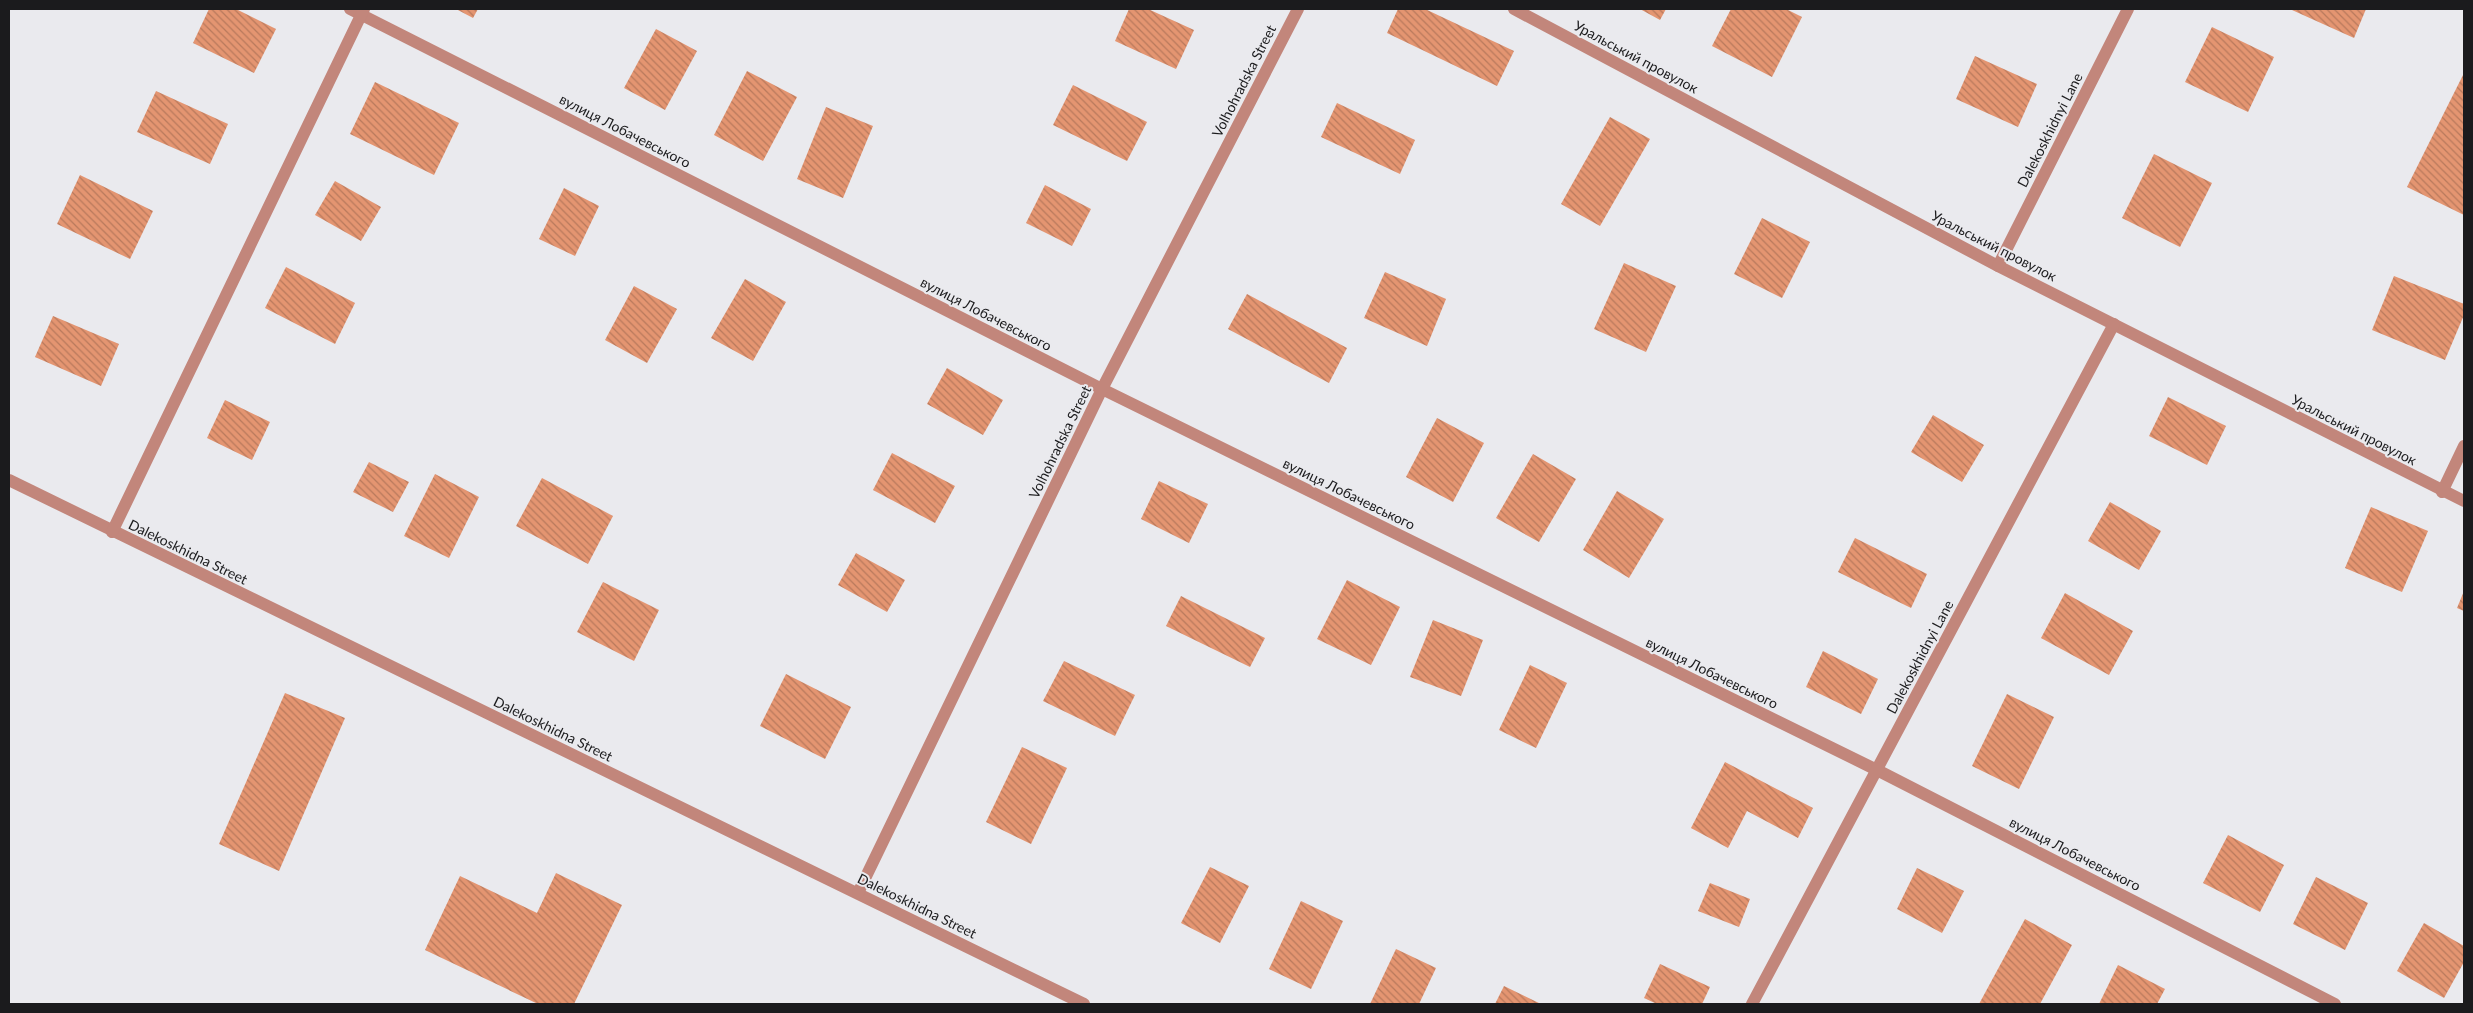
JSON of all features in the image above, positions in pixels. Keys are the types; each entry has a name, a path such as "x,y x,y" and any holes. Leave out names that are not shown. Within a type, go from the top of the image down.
{"street":[{"name":"Volhohradska Street","path":"858,893 1102,389 1298,9"},
{"name":"Уральський провулок","path":"1514,9 1998,266 2442,492 2464,501"},
{"name":"Dalekoskhidnyi Lane","path":"1998,266 2128,9"},
{"name":"вулиця Лобачевського","path":"359,11 1102,389 1877,770 2335,1004"},
{"path":"112,532 359,11"},
{"name":"Dalekoskhidnyi Lane","path":"1752,1004 2114,324"},
{"path":"2442,492 2464,446"},
{"name":"Dalekoskhidna Street","path":"9,480 112,532 1084,1004"}],"building":[{"path":"209,9 236,9 276,29 254,73 193,43"},
{"path":"456,9 478,9 473,18"},
{"path":"1129,9 1148,9 1194,30 1176,69 1115,41"},
{"path":"1398,9 1425,9 1514,51 1497,86 1387,33"},
{"path":"1640,9 1666,9 1660,20"},
{"path":"1731,9 1786,9 1802,17 1772,77 1712,46"},
{"path":"2292,9 2366,9 2354,38"},
{"path":"2212,27 2274,57 2248,112 2185,82"},
{"path":"656,29 697,51 665,110 624,88"},
{"path":"1975,56 2037,84 2018,127 1956,99"},
{"path":"747,71 797,97 763,161 714,135"},
{"path":"2464,73 2464,215 2407,187"},
{"path":"375,82 459,123 434,175 350,134"},
{"path":"1073,85 1147,122 1127,161 1053,125"},
{"path":"156,91 228,124 210,164 137,132"},
{"path":"1337,103 1415,140 1400,174 1321,137"},
{"path":"826,107 873,126 843,198 797,179"},
{"path":"1610,117 1650,139 1600,226 1561,204"},
{"path":"2154,154 2212,183 2180,247 2122,218"},
{"path":"80,175 153,211 130,259 57,224"},
{"path":"335,181 381,207 361,241 315,215"},
{"path":"1045,185 1091,209 1072,246 1026,223"},
{"path":"564,188 599,206 575,256 539,239"},
{"path":"1762,218 1810,242 1782,298 1734,274"},
{"path":"1624,263 1676,286 1646,352 1594,329"},
{"path":"286,267 355,303 335,344 265,308"},
{"path":"1385,272 1446,299 1427,346 1364,318"},
{"path":"2394,276 2464,304 2464,315 2445,360 2372,330"},
{"path":"745,279 786,302 753,361 711,338"},
{"path":"634,286 677,309 647,363 605,340"},
{"path":"1247,294 1347,348 1329,383 1228,329"},
{"path":"53,316 119,344 101,386 35,357"},
{"path":"947,368 1003,400 983,435 927,404"},
{"path":"2168,397 2226,426 2207,465 2149,436"},
{"path":"225,400 270,422 252,460 207,438"},
{"path":"1933,415 1984,445 1962,482 1911,452"},
{"path":"1437,418 1484,443 1453,502 1406,477"},
{"path":"892,453 955,486 935,523 873,490"},
{"path":"1533,454 1576,479 1539,542 1496,518"},
{"path":"369,462 409,482 393,512 353,492"},
{"path":"435,474 479,497 449,558 404,536"},
{"path":"542,478 613,516 588,564 516,526"},
{"path":"1159,481 1208,504 1189,543 1141,519"},
{"path":"1617,491 1664,519 1629,578 1583,550"},
{"path":"2110,502 2161,531 2139,570 2088,541"},
{"path":"2371,507 2428,531 2402,592 2345,568"},
{"path":"1855,538 1927,574 1911,608 1838,572"},
{"path":"856,553 905,580 887,612 838,585"},
{"path":"1347,580 1400,607 1371,665 1317,639"},
{"path":"603,582 659,610 634,661 577,632"},
{"path":"2464,591 2464,611 2457,608"},
{"path":"2065,593 2133,631 2109,675 2041,638"},
{"path":"1181,596 1265,638 1250,667 1166,626"},
{"path":"1433,620 1483,640 1461,696 1410,677"},
{"path":"1823,651 1878,679 1861,714 1806,687"},
{"path":"1064,661 1135,695 1115,736 1043,701"},
{"path":"1530,665 1567,683 1536,748 1499,730"},
{"path":"786,674 851,707 825,759 760,726"},
{"path":"285,693 345,718 279,871 219,844"},
{"path":"2007,694 2054,717 2019,789 1972,766"},
{"path":"1022,747 1067,768 1031,844 986,822"},
{"path":"1725,762 1813,808 1798,838 1747,811 1728,848 1691,828"},
{"path":"2228,835 2284,865 2260,912 2203,883"},
{"path":"1210,867 1249,886 1220,943 1181,923"},
{"path":"1917,868 1964,891 1942,933 1897,909"},
{"path":"556,873 622,905 574,1004 538,1004 425,950 460,876 537,913"},
{"path":"2316,877 2368,903 2345,950 2293,924"},
{"path":"1710,883 1750,899 1739,927 1698,911"},
{"path":"1301,901 1343,921 1311,989 1269,969"},
{"path":"2025,919 2072,945 2040,1004 1979,1004"},
{"path":"2424,923 2464,946 2464,962 2444,998 2397,971"},
{"path":"1396,949 1436,968 1419,1004 1370,1004"},
{"path":"1660,964 1710,987 1702,1004 1657,1004 1644,998"},
{"path":"2118,965 2165,989 2157,1004 2099,1004"},
{"path":"1504,986 1541,1004 1495,1004"}]}
